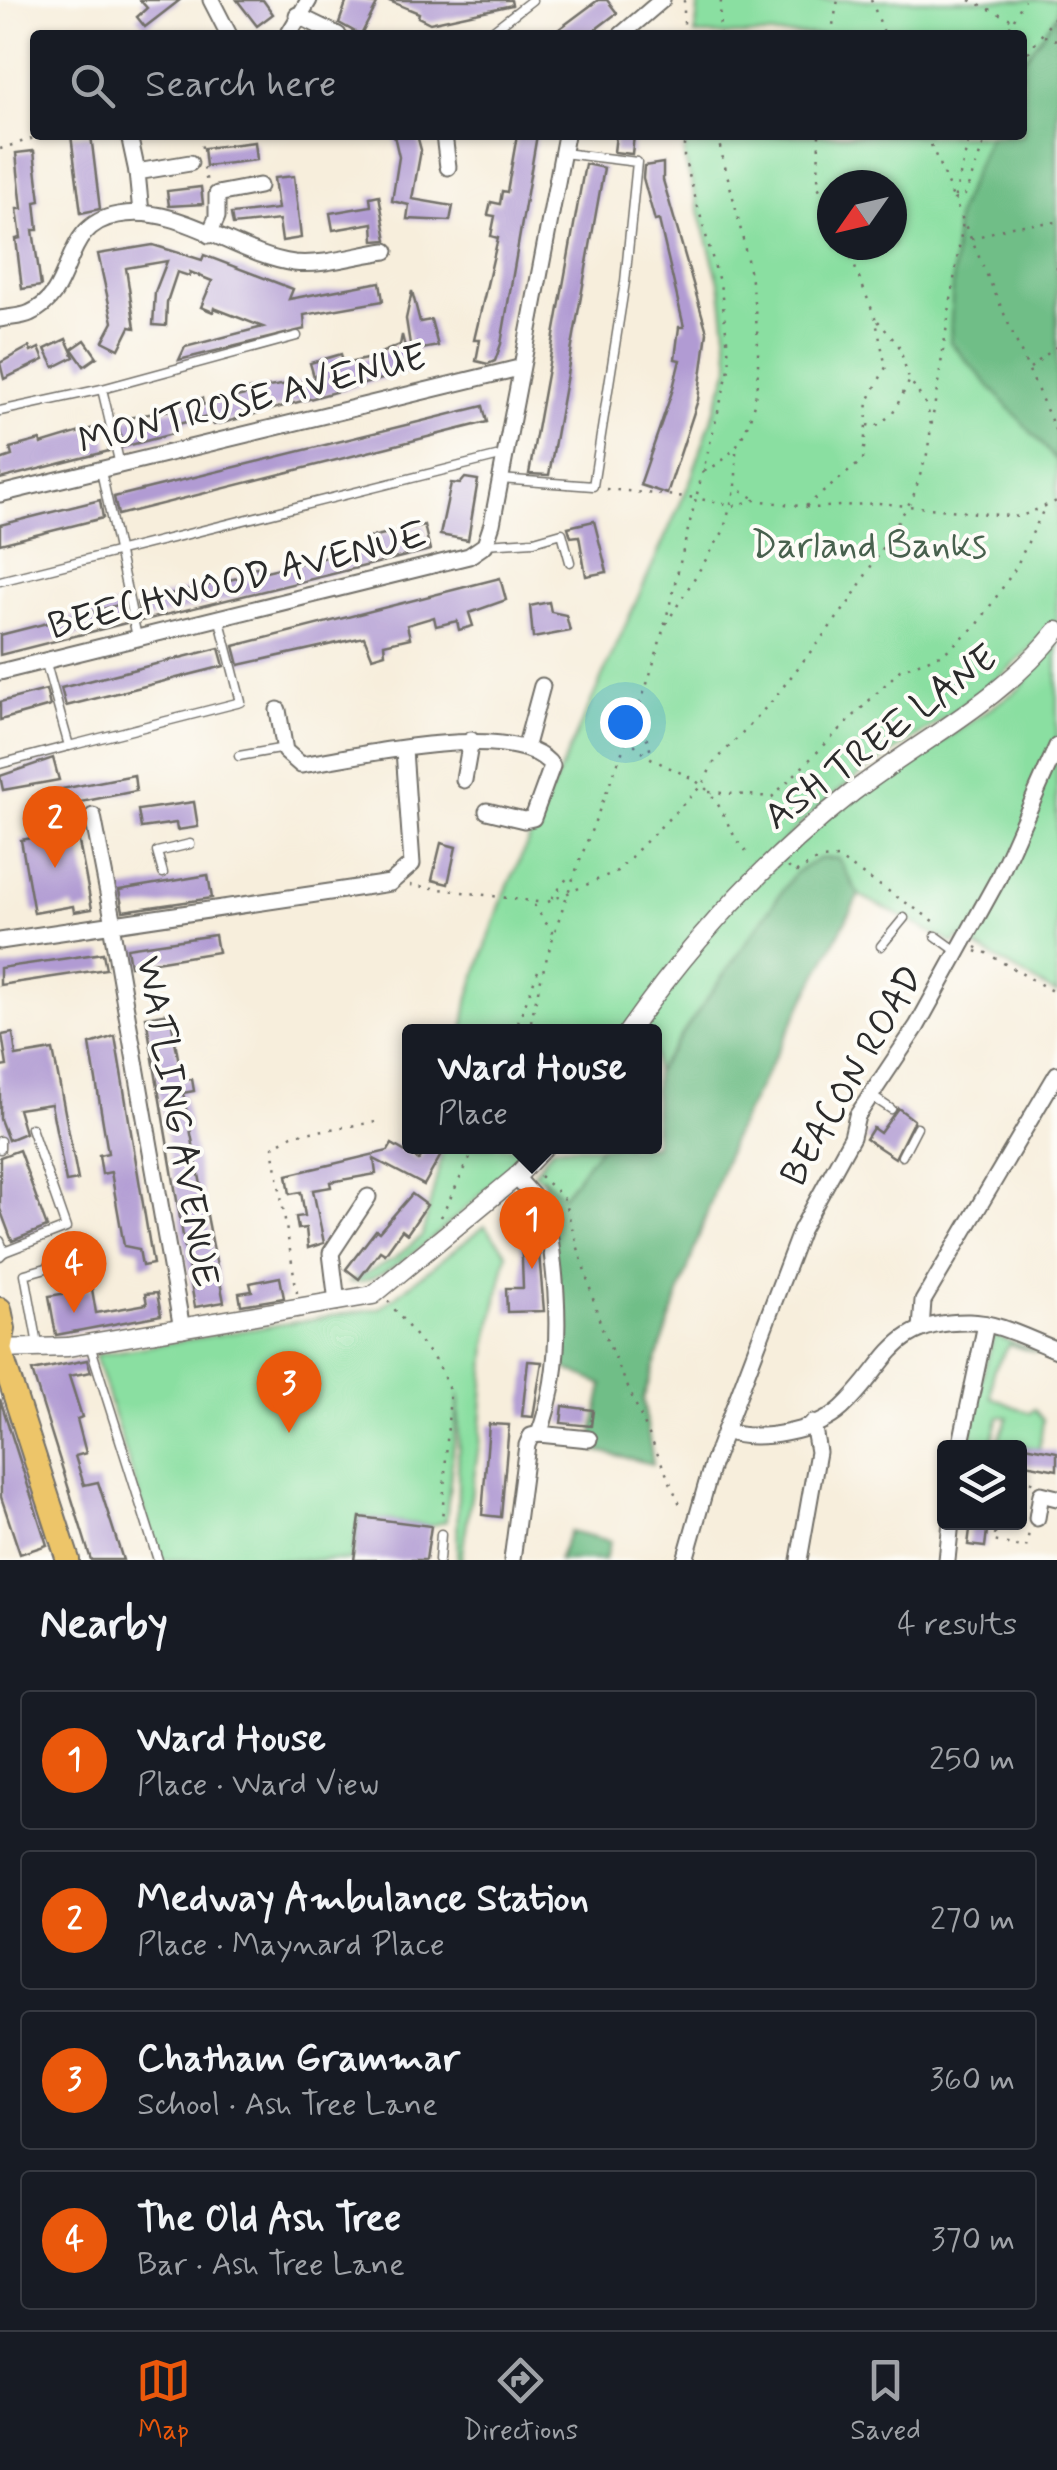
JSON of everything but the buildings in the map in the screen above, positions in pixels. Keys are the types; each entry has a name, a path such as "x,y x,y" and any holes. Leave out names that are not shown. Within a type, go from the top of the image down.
{"main road":[{"path":"0,1308 4,1329 0,1349 68,1560"}],"street":[{"path":"211,0 227,30"},
{"path":"290,30 308,0"},
{"path":"626,30 662,0"},
{"path":"297,15 328,30"},
{"path":"130,140 138,172 141,213"},
{"path":"445,140 448,167"},
{"path":"485,544 565,140"},
{"path":"138,172 190,164"},
{"path":"210,234 217,194 259,186"},
{"path":"0,318 30,313 46,301 64,274 76,239 89,226 116,215 141,213 290,262 386,251"},
{"name":"MONTROSE AVENUE","path":"0,494 519,368"},
{"name":"BEECHWOOD AVENUE","path":"0,672 469,556 485,544"},
{"name":"ASH TREE LANE","path":"634,1024 769,858 864,784 994,696 1057,631"},
{"path":"526,745 542,686"},
{"path":"278,710 285,748 302,765 471,740 526,745 552,766 533,818 524,820 488,811"},
{"path":"464,780 471,740"},
{"name":"BEACON ROAD","path":"689,1558 691,1534 725,1431 801,1230 852,1137 857,1116 962,946 998,878 1057,746"},
{"path":"0,941 390,883 412,864 404,750"},
{"name":"WATLING AVENUE","path":"94,816 182,1329"},
{"path":"921,1329 923,1301 1057,1074"},
{"path":"0,1349 89,1343 337,1302 384,1298 537,1154"},
{"path":"516,1177 544,1212 550,1252 557,1338 548,1411 539,1434"},
{"path":"337,1302 331,1253 368,1197"},
{"path":"725,1431 749,1438 813,1423 843,1408 883,1357 921,1329 962,1322 986,1324 1057,1350"},
{"path":"962,1440 986,1324"},
{"path":"798,1560 818,1452 813,1423"},
{"path":"512,1560 530,1436 588,1439"},
{"path":"1037,1518 1041,1494 1057,1498"},
{"path":"947,1560 950,1530"}],"lane":[{"path":"494,30 532,0"},
{"path":"500,479 593,486 625,282 637,162 564,153"},
{"path":"0,411 102,389 297,336"},
{"path":"102,389 120,466"},
{"path":"0,581 504,455"},
{"path":"101,470 136,638"},
{"path":"485,544 534,541 562,532 570,562"},
{"path":"0,764 241,702 219,617"},
{"path":"46,660 69,746"},
{"path":"238,756 285,748"},
{"path":"163,873 157,852 190,844"},
{"path":"881,946 904,918"},
{"path":"936,936 962,946"},
{"path":"872,1097 891,1109"},
{"path":"902,1156 917,1127"},
{"path":"0,1240 2,1254 66,1228 31,1128"},
{"path":"0,1141 0,1150"},
{"path":"38,1349 26,1274 85,1257"},
{"path":"89,1343 158,1560"},
{"path":"439,1560 442,1534"}],"path":[{"path":"684,0 684,30"},
{"path":"719,30 721,0"},
{"path":"831,30 838,0"},
{"path":"871,0 884,30"},
{"path":"970,0 1013,20"},
{"path":"1008,30 1024,0"},
{"path":"1027,54 1057,14"},
{"path":"1042,34 1057,40"},
{"path":"0,148 30,139"},
{"path":"517,1024 554,934 572,872 638,706 665,625 730,365 721,289 684,157 684,140"},
{"path":"665,625 723,532 733,506 736,450 760,361 757,310 718,140"},
{"path":"818,170 819,140"},
{"path":"929,140 1057,434"},
{"path":"954,200 969,140"},
{"path":"954,200 965,195 984,140"},
{"path":"390,883 548,902 616,872 702,785 713,764 772,701 848,604 908,505 928,454 963,222"},
{"path":"970,239 1012,226 1057,222"},
{"path":"805,507 863,460 868,401 886,368 875,318 852,260"},
{"path":"875,318 899,346 910,380 927,406 932,427"},
{"path":"1028,369 1057,346"},
{"path":"866,425 876,427 889,418 910,380"},
{"path":"703,472 722,464 736,450"},
{"path":"736,486 757,500"},
{"path":"598,489 696,498 733,506 757,500 805,507 908,505 1019,517 1044,510 1057,501"},
{"path":"709,792 772,797 900,670 957,644 978,624 1015,570 1044,510"},
{"path":"638,706 653,758"},
{"path":"627,732 641,754 709,792 725,813 740,847 795,873 819,859 838,858 962,946 1057,994"},
{"path":"548,902 572,872"},
{"path":"533,903 554,934"},
{"path":"530,1024 541,966"},
{"path":"300,1309 272,1147 292,1135 376,1122"},
{"path":"440,1220 472,1154"},
{"path":"516,1177 534,1173 563,1197 602,1329 664,1463 691,1534"},
{"path":"384,1298 439,1366 450,1392 442,1534"},
{"path":"995,1530 994,1541 1026,1548 1030,1526 1037,1518"}],"green space":[{"name":"Darland Banks","path":"699,0 1057,0 1057,618 1035,644 985,689 846,785 812,814 723,912 843,800 928,751 1019,689 1057,641 1057,994 959,937 954,944 859,895 837,858 819,859 662,1064 662,1024 464,1024 469,996 503,897 690,482 730,365 721,289 684,157 686,140 1027,140 1027,30 696,30"},
{"path":"1057,14 1057,461 950,342 956,216 987,140 1027,140 1027,55"},
{"path":"838,858 859,895 733,1137 643,1399 653,1464 590,1449 603,1385 564,1368 543,1177 563,1196 595,1154 662,1154 662,1063 795,873 819,859"},
{"path":"442,1154 521,1154 416,1251 368,1279 350,1282 394,1259 422,1236"},
{"path":"548,1154 595,1154 563,1197 534,1173"},
{"path":"485,1226 507,1253 487,1344 480,1439 461,1560 457,1560 459,1394 446,1521 431,1526 360,1517 351,1560 159,1560 95,1355 380,1308"},
{"path":"994,1335 1039,1353 1009,1345 993,1371 991,1397 1030,1413 1034,1409 1043,1420 1039,1449 1027,1447 1027,1440 998,1440 1008,1417 999,1416 993,1440 970,1440 972,1413"},
{"path":"570,1531 610,1541 605,1560 558,1560"}],"place":[{"name":"Medway Ambulance Station","path":"55,868"},
{"name":"Ward House","path":"532,1269"},
{"name":"The Old Ash Tree","path":"74,1313"},
{"name":"Chatham Grammar","path":"289,1433"}]}
